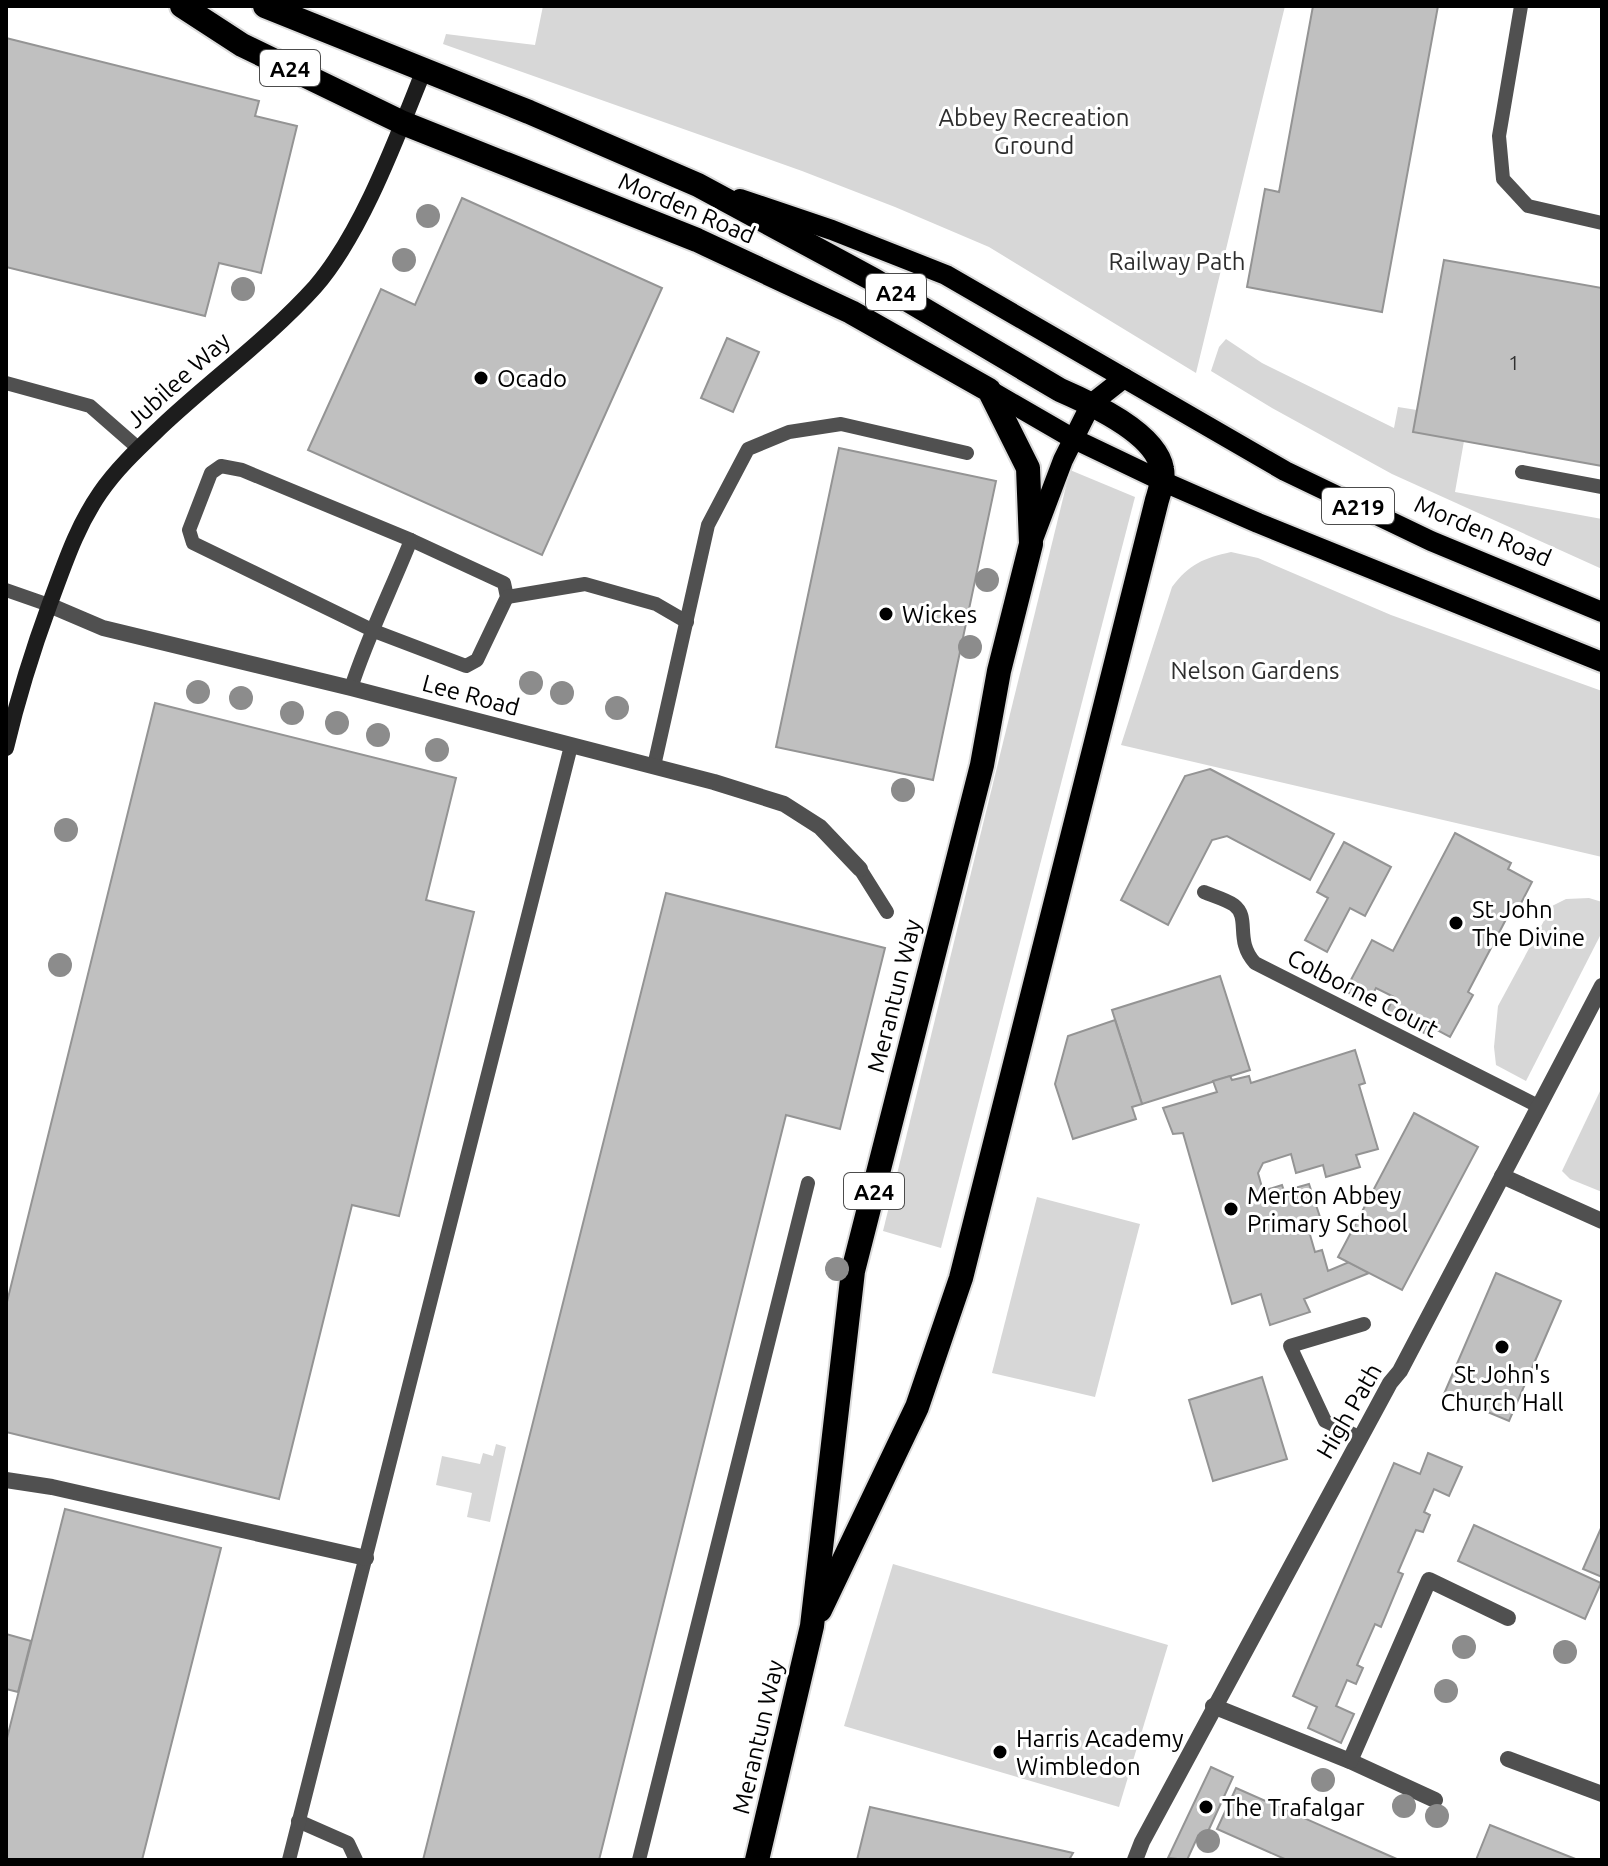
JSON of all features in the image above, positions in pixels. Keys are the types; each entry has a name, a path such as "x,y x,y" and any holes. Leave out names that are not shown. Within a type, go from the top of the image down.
{"highway":[{"name":"Morden Road","path":"182,6 242,45 403,123 697,240 851,312 989,390"},
{"name":"Morden Road","path":"265,6 529,112 698,185 874,280 1060,390 1091,404 1146,440 1157,455 1162,468 1162,481"},
{"name":"Merantun Way","path":"757,1860 812,1626 853,1271 982,765 999,671 1031,544 1028,468 989,390"},
{"name":"Merantun Way","path":"812,1626 917,1407 961,1278 1162,481"}],"main road":[{"name":"Morden Road","path":"698,185 832,230 946,275 1285,471 1431,541 1602,612"},
{"path":"1031,544 1072,438 1091,404 1124,378"},
{"name":"Morden Road","path":"989,390 1072,438 1162,481 1602,662"}],"street":[{"name":"Jubilee Way","path":"6,748 32,649 77,528 101,490 138,448 316,285 350,235 403,123 424,70"},
{"name":"Lee Road","path":"49,605 103,628 654,766 784,804 820,827 860,869"},
{"name":"High Path","path":"1135,1860 1213,1706 1359,1437 1400,1371 1602,986"},
{"path":"1502,1176 1602,1221"},
{"path":"6,1480 52,1487 366,1558"},
{"path":"1350,1761 1429,1580 1508,1618"},
{"path":"1213,1706 1350,1761 1435,1800"},
{"path":"1508,1759 1602,1794"}],"lane":[{"path":"1521,6 1499,136 1503,179 1528,206 1602,223"},
{"path":"6,383 90,406 138,448"},
{"path":"654,766 708,525 748,449 789,432 841,424 967,453"},
{"path":"221,466 242,470 411,540 504,583 507,597 477,660 466,666 374,631 193,543 189,530 211,473 221,466"},
{"path":"1522,472 1602,487"},
{"path":"351,688 364,649 411,540"},
{"path":"507,597 585,584 656,604 687,622"},
{"path":"6,590 49,605"},
{"path":"289,1860 571,746"},
{"path":"860,869 887,912"},
{"name":"Colborne Court","path":"1204,892 1235,906 1244,921 1241,937 1246,953 1255,963 1538,1106"},
{"path":"639,1860 808,1183"},
{"path":"1359,1437 1325,1421 1290,1346 1364,1324"},
{"path":"298,1821 348,1843 356,1860"}],"green space":[{"name":"Abbey Recreation Ground","path":"543,6 1285,6 1196,373 989,247 802,171 443,44 446,34 535,45"},
{"path":"1226,339 1262,363 1394,428 1398,407 1417,410 1413,432 1464,441 1455,492 1602,519 1602,569 1392,474 1211,371 1219,347"},
{"path":"1070,470 1135,497 941,1248 883,1231"},
{"name":"Nelson Gardens","path":"1231,552 1258,558 1391,615 1602,691 1602,857 1121,745 1172,587 1198,563"},
{"path":"1589,898 1602,902 1602,932 1526,1081 1496,1065 1494,1047 1498,1006 1552,906 1566,899"},
{"path":"1602,1087 1602,1192 1570,1179 1562,1171"},
{"path":"1037,1197 1140,1224 1095,1397 992,1373"},
{"path":"496,1444 506,1447 490,1522 467,1517 472,1493 436,1485 442,1456 480,1464 483,1453 493,1456"},
{"path":"893,1564 1168,1645 1119,1807 844,1726"}],"building":[{"path":"1313,6 1438,6 1382,312 1247,287 1265,189 1279,192"},
{"path":"6,38 259,101 255,116 297,126 261,273 219,263 205,316 6,267"},
{"name":"Ocado","path":"462,198 662,288 542,555 308,450 381,289 415,305"},
{"path":"1444,260 1602,288 1602,466 1413,432"},
{"path":"727,338 759,352 733,412 701,398"},
{"name":"Wickes","path":"839,448 996,481 933,780 776,747"},
{"path":"155,703 456,778 426,900 474,912 399,1216 352,1205 279,1499 6,1432 6,1306"},
{"path":"1210,769 1334,834 1310,880 1227,836 1212,840 1168,925 1121,900 1185,776"},
{"name":"St John The Divine","path":"1455,833 1511,863 1508,869 1532,882 1519,907 1514,904 1468,992 1473,995 1450,1037 1428,1025 1424,1033 1386,1013 1394,997 1376,988 1368,1003 1345,991 1372,940 1393,951"},
{"path":"1344,842 1391,867 1365,916 1350,908 1327,952 1305,940 1328,898 1317,892"},
{"path":"666,893 885,948 840,1129 786,1115 599,1860 423,1860"},
{"path":"1220,976 1250,1070 1142,1104 1112,1010"},
{"path":"1115,1020 1142,1104 1132,1107 1136,1119 1073,1139 1055,1084 1068,1036"},
{"path":"1355,1050 1365,1083 1359,1085 1378,1149 1356,1155 1360,1167 1326,1177 1323,1165 1296,1173 1291,1154 1263,1163 1258,1173 1263,1191 1282,1185 1284,1191 1309,1184 1320,1217 1306,1221 1315,1252 1322,1250 1328,1271 1349,1262 1369,1273 1304,1299 1310,1312 1270,1325 1261,1294 1232,1304 1183,1133 1173,1134 1163,1108 1217,1092 1213,1081 1230,1076 1232,1080 1249,1076 1251,1083"},
{"path":"1414,1113 1478,1147 1402,1290 1338,1257"},
{"name":"St John's Church Hall","path":"1496,1273 1561,1301 1509,1421 1444,1394"},
{"path":"1262,1377 1287,1459 1213,1481 1189,1400"},
{"path":"1428,1453 1462,1467 1449,1496 1434,1489 1424,1512 1430,1515 1423,1532 1416,1530 1398,1572 1403,1574 1381,1627 1375,1624 1357,1665 1363,1668 1356,1684 1347,1680 1336,1706 1354,1714 1341,1743 1308,1728 1317,1707 1293,1696 1394,1463 1420,1474"},
{"path":"65,1509 221,1548 142,1860 6,1860 6,1742"},
{"path":"1474,1525 1601,1583 1585,1619 1458,1561"},
{"path":"1602,1526 1602,1577 1583,1569"},
{"path":"6,1634 31,1641 18,1692 6,1689"},
{"name":"The Trafalgar","path":"1211,1767 1233,1777 1205,1838 1198,1836 1187,1860 1168,1858"},
{"path":"1236,1788 1399,1860 1287,1860 1217,1829"},
{"path":"870,1807 1073,1853 1069,1860 857,1860"},
{"path":"1490,1825 1578,1860 1476,1860"}],"place":[{"name":"Ocado","path":"481,378"},
{"name":"Wickes","path":"886,614"},
{"name":"St John The Divine","path":"1456,923"},
{"name":"Merton Abbey Primary School","path":"1231,1209"},
{"name":"St John's Church Hall","path":"1502,1347"},
{"name":"Harris Academy Wimbledon","path":"1000,1752"},
{"name":"The Trafalgar","path":"1206,1807"}],"park label":[{"name":"Railway Path","path":"1177,261"}]}
